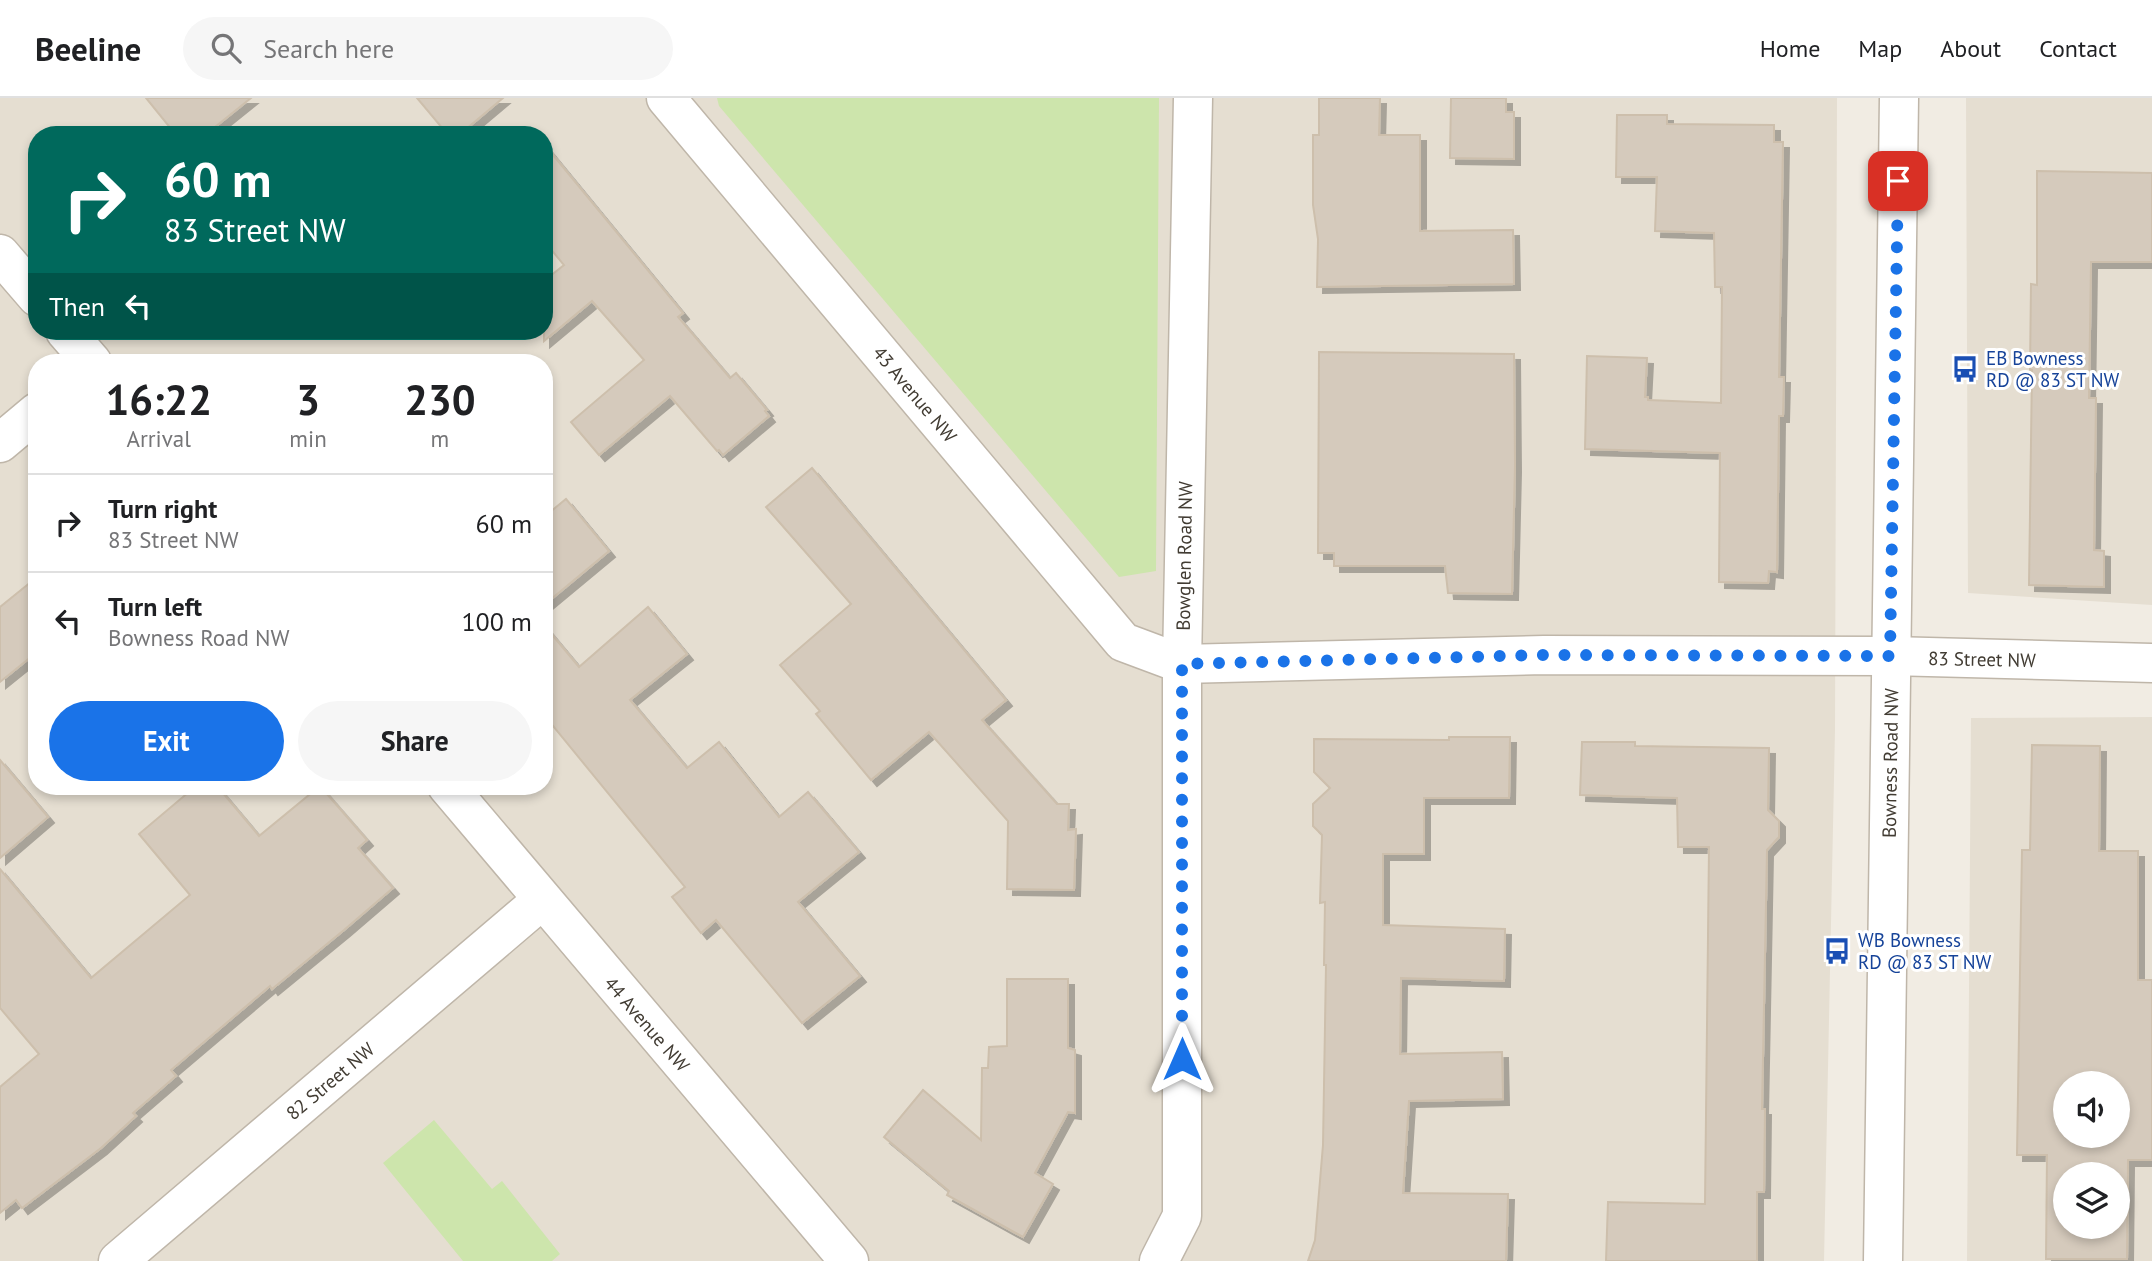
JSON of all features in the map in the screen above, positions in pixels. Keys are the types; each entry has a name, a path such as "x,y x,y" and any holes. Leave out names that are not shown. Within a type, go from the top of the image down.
{"street":[{"name":"43 Avenue NW","path":"666,98 1123,642 1182,664"},
{"name":"Bowglen Road NW","path":"1159,1261 1182,1216 1182,664 1193,98"},
{"name":"Bowness Road NW","path":"1883,1261 1899,98"},
{"path":"0,254 28,287"},
{"path":"73,340 85,354"},
{"path":"0,443 28,420"},
{"name":"83 Street NW","path":"1182,664 1544,655 1890,656 2152,663"},
{"name":"44 Avenue NW","path":"454,795 849,1261"},
{"name":"82 Street NW","path":"118,1261 541,900"}],"shaded area":[{"path":"0,98 1837,98 1835,730 1824,1261 0,1261"},
{"path":"1966,98 2152,98 2152,605 1968,593"},
{"path":"2152,717 2152,1261 1967,1261 1971,718"}],"green space":[{"path":"717,98 1159,98 1156,571 1119,577 719,106"},
{"path":"434,1120 492,1189 502,1181 560,1254 552,1261 463,1261 383,1163"}],"building":[{"path":"146,98 251,98 216,126 169,126"},
{"path":"417,98 503,98 470,126 440,126"},
{"path":"1319,98 1380,98 1379,135 1420,135 1420,231 1513,230 1514,284 1317,287 1318,239 1313,205 1313,135 1319,135"},
{"path":"1451,98 1506,98 1506,112 1514,112 1514,159 1450,158"},
{"path":"1617,115 1667,115 1667,124 1774,125 1774,142 1783,142 1779,377 1784,377 1783,416 1779,416 1777,572 1769,571 1768,583 1719,582 1720,453 1585,449 1587,356 1647,358 1645,397 1648,397 1648,400 1721,403 1722,287 1715,287 1714,233 1655,231 1657,177 1616,177"},
{"path":"553,155 683,313 678,317 730,378 736,373 769,416 723,455 670,396 599,455 571,422 644,360 592,301 553,334 553,274 564,265 553,252"},
{"path":"2037,171 2152,173 2152,262 2091,262 2089,398 2096,398 2094,550 2104,551 2104,587 2029,585 2031,284 2037,285"},
{"path":"1319,352 1514,354 1512,594 1448,593 1445,566 1334,566 1334,553 1318,553"},
{"path":"812,468 1006,700 982,720 1057,804 1069,804 1068,830 1076,829 1074,890 1007,889 1008,821 929,732 871,780 816,714 820,711 780,665 851,604 766,507"},
{"path":"566,499 609,551 553,598 553,510"},
{"path":"28,584 28,659 0,682 0,607"},
{"path":"648,607 687,654 630,700 687,768 719,742 779,817 808,792 859,852 798,902 860,976 802,1023 716,920 701,933 672,897 685,887 553,726 553,636 579,667"},
{"path":"1449,737 1510,737 1509,798 1424,798 1424,854 1383,854 1383,925 1505,929 1504,981 1401,978 1400,1054 1502,1052 1503,1099 1409,1101 1403,1193 1508,1194 1506,1261 1308,1261 1315,1240 1323,1145 1326,965 1325,902 1320,903 1322,835 1313,826 1313,804 1330,788 1314,772 1314,739 1449,740"},
{"path":"1582,742 1635,742 1635,746 1769,748 1768,810 1779,821 1779,837 1767,850 1762,1109 1765,1109 1764,1192 1757,1192 1757,1261 1606,1261 1608,1202 1705,1204 1709,847 1678,847 1677,798 1580,795"},
{"path":"2032,745 2100,746 2099,851 2138,851 2138,980 2152,980 2152,1160 2053,1162 2053,1239 2127,1239 2127,1259 2046,1259 2047,1155 2017,1155 2022,850 2030,850"},
{"path":"0,760 48,817 0,858"},
{"path":"185,795 225,795 259,836 309,795 328,795 367,840 358,848 393,888 272,989 270,986 171,1070 176,1076 133,1113 136,1116 101,1148 22,1208 16,1200 0,1213 0,1087 39,1054 0,1008 0,869 91,978 190,895 139,834"},
{"path":"1007,979 1068,979 1068,1048 1075,1050 1075,1113 1068,1112 1035,1173 1053,1184 1023,1237 947,1195 949,1191 884,1137 923,1090 981,1140 982,1068 988,1068 989,1047 1007,1046"}],"place":[{"name":"EB Bowness RD @ 83 ST NW","path":"1965,369"},
{"name":"WB Bowness RD @ 83 ST NW","path":"1837,951"}],"route":[{"path":"1182,1059 1182,664 1544,655 1890,656 1898,181"}]}
